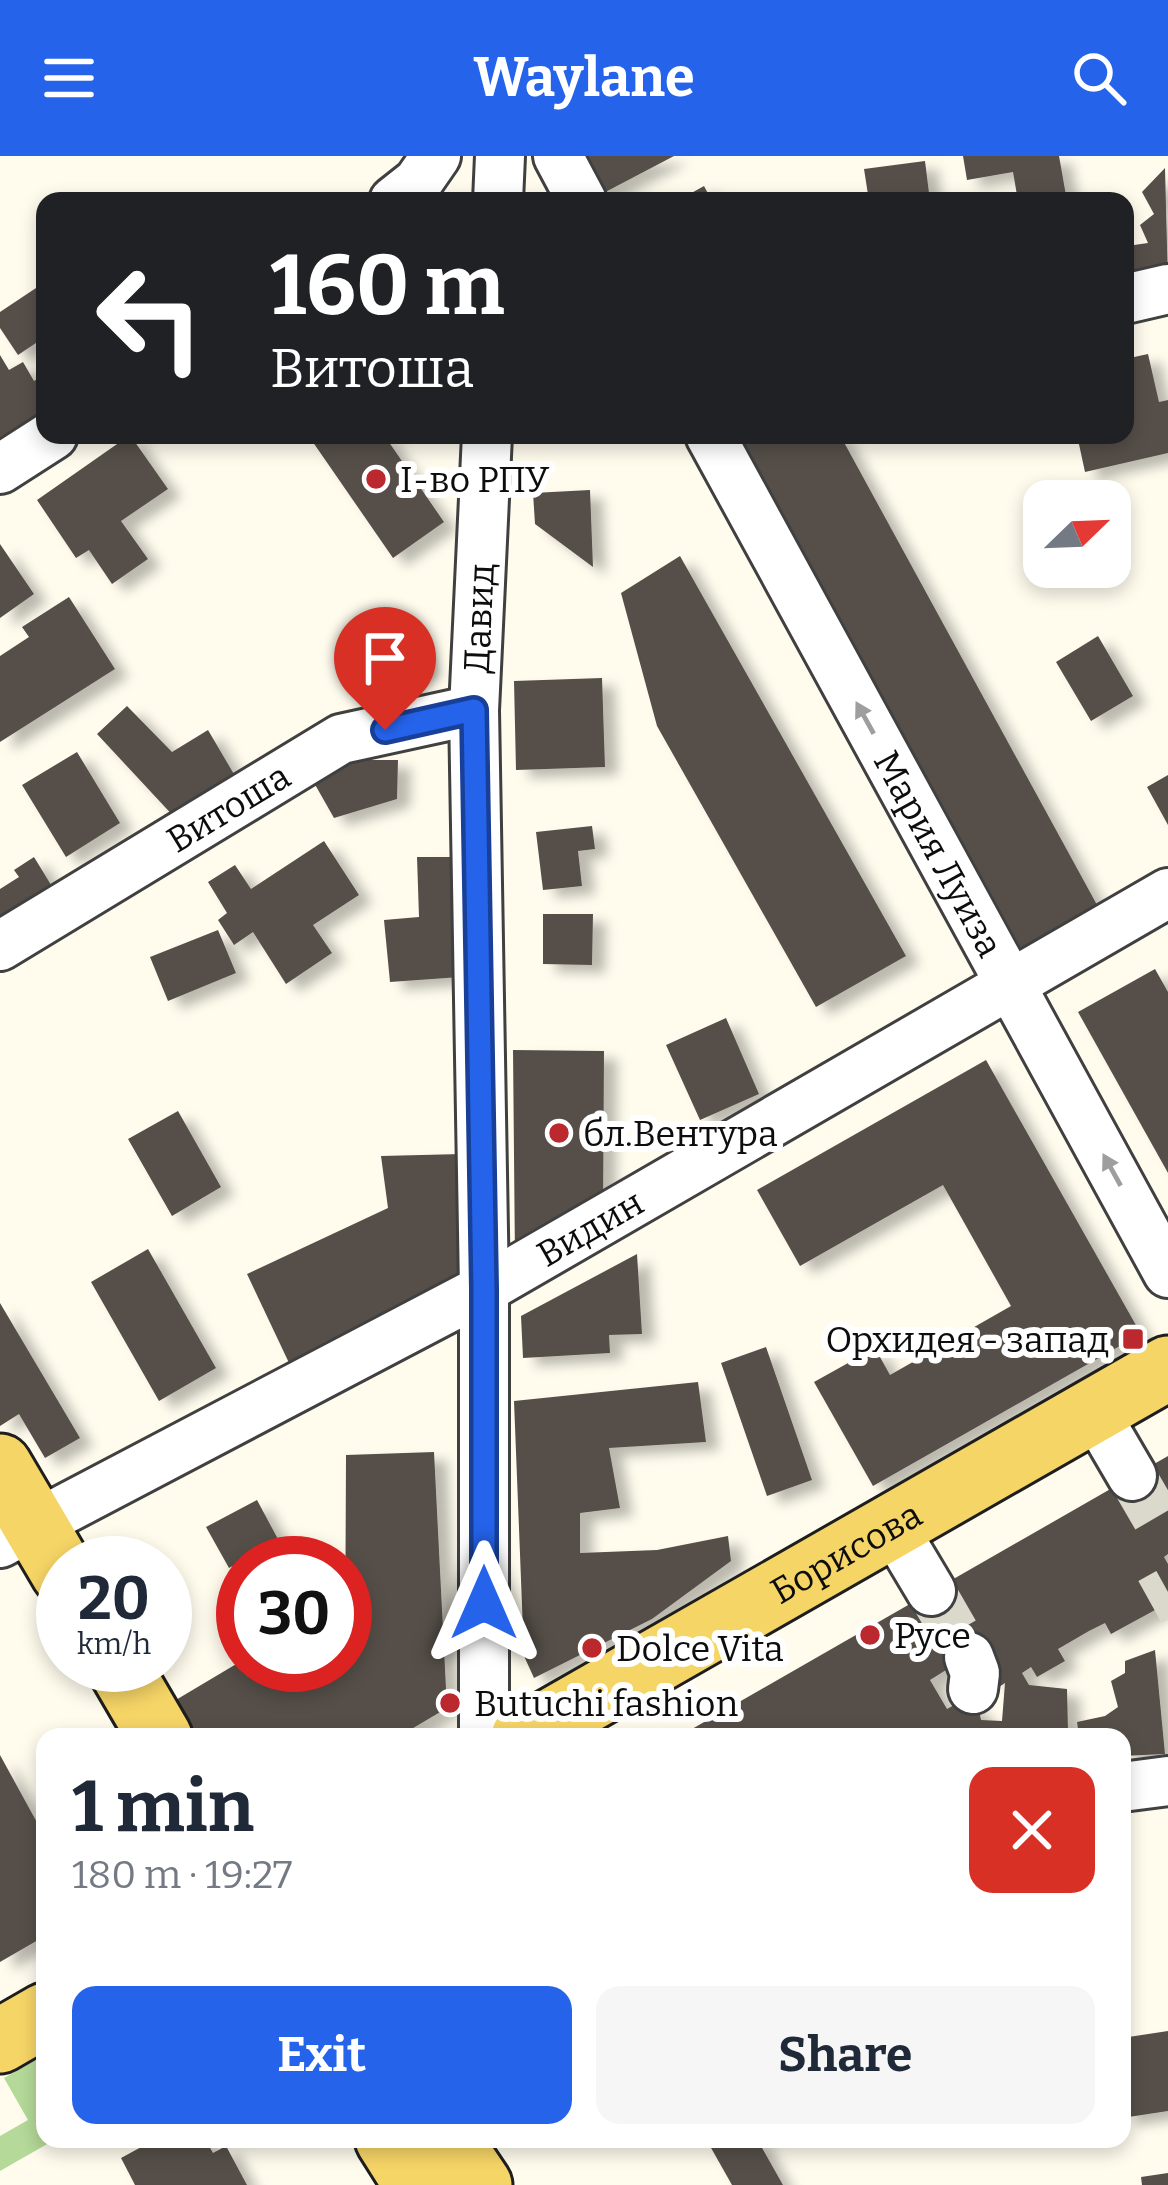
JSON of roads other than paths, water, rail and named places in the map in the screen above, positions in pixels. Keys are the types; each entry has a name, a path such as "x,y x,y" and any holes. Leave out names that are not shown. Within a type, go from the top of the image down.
{"main road":[{"name":"Борисова","path":"539,1728 1168,1368"},
{"path":"0,1466 32,1547"},
{"path":"134,1692 155,1728"},
{"path":"0,2041 36,2020"},
{"path":"393,2148 416,2185"},
{"path":"455,2148 480,2185"}],"street":[{"path":"405,192 436,156"},
{"path":"498,192 500,156"},
{"path":"558,156 578,192"},
{"path":"1134,297 1168,289"},
{"path":"0,469 39,444"},
{"name":"Давид","path":"484,1728 484,1289 474,710 489,444"},
{"name":"Мария Луиза","path":"715,444 1168,1273"},
{"name":"Витоша","path":"0,946 340,739 474,710"},
{"name":"Видин","path":"32,1547 1168,893"},
{"path":"1094,1411 1132,1476"},
{"path":"891,1524 931,1591"},
{"path":"1131,1786 1168,1781"}],"tunnel":[{"path":"1132,1476 1168,1538"},
{"path":"931,1591 969,1657"},
{"path":"1150,1602 1168,1592"}],"place":[{"name":"I-во РПУ","path":"376,479"},
{"name":"бл.Вентура","path":"559,1133"},
{"name":"Орхидея - запад","path":"1133,1339"},
{"name":"Русе","path":"870,1635"},
{"name":"Dolce Vita","path":"592,1648"},
{"name":"Butuchi fashion","path":"450,1703"}]}
